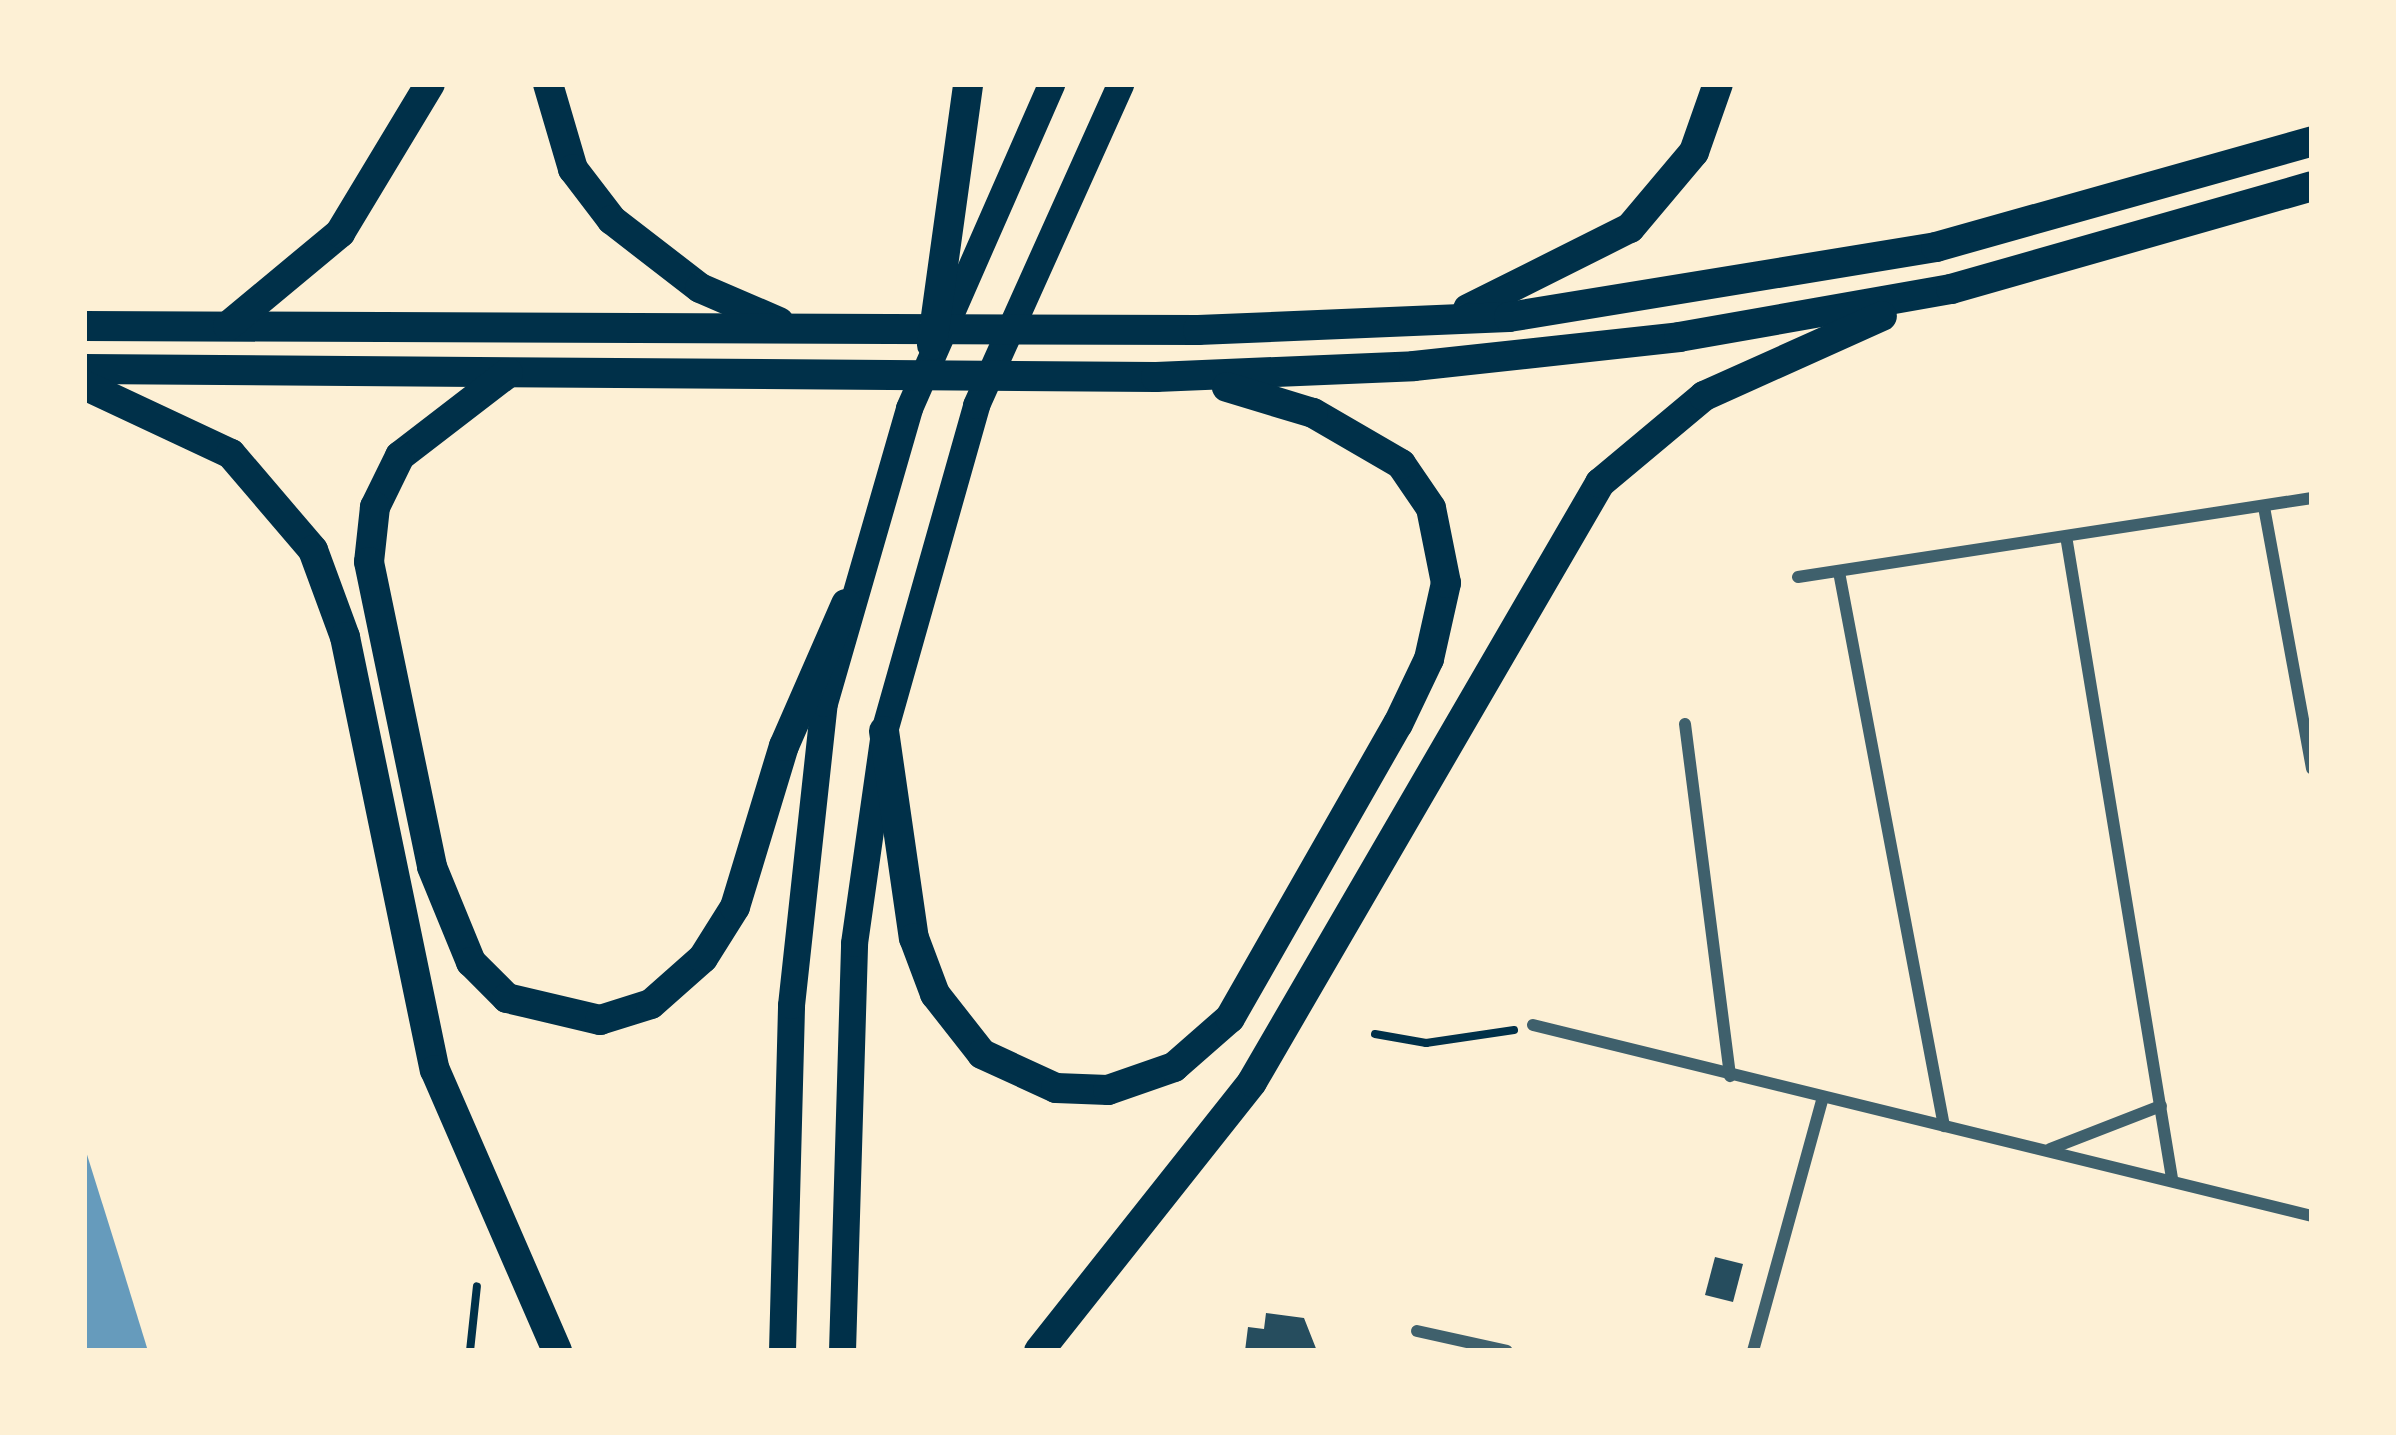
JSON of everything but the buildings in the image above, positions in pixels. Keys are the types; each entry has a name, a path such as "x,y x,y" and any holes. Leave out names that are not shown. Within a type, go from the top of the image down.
{"highway":[{"path":"228,326 340,233 430,84"},
{"path":"548,84 573,169 612,220 700,289 802,329"},
{"path":"932,348 968,84"},
{"path":"1429,322 1527,286 1630,228 1694,152 1718,84"},
{"path":"84,326 1118,330 1429,322 1590,309 1916,252 2312,140"},
{"path":"84,369 1156,377 1542,354 1952,289 2312,186"},
{"path":"1039,1351 1252,1082 1600,483 1704,396 1952,289"},
{"path":"509,372 400,456 375,507 369,562 437,885 471,962 507,998 600,1020 651,1004 704,958 740,896 784,746 846,604"},
{"path":"884,731 923,966 952,1020 1000,1067 1055,1088 1131,1085 1189,1057 1253,989 1429,659 1444,558 1418,485 1365,437 1262,395 1156,377"},
{"path":"84,385 163,414 255,475 326,578 435,1070 557,1351"}],"main road":[{"path":"782,1351 799,893 846,604 932,348 1051,84"},
{"path":"842,1351 854,944 884,731 924,563 1004,337 1120,84"}],"street":[{"path":"1798,577 2067,542 2312,498"},
{"path":"2264,506 2312,769"},
{"path":"2067,542 2172,1178"},
{"path":"1839,572 1944,1126"},
{"path":"1685,724 1730,1076"},
{"path":"1533,1025 1822,1100 2172,1178 2312,1216"},
{"path":"1753,1351 1822,1100"},
{"path":"2049,1150 2161,1106"},
{"path":"1417,1331 1507,1351"}],"path":[{"path":"1375,1034 1426,1043 1533,1025"},
{"path":"470,1351 477,1286"}],"water":[{"path":"84,1145 120,1260 148,1351 84,1351"}]}
